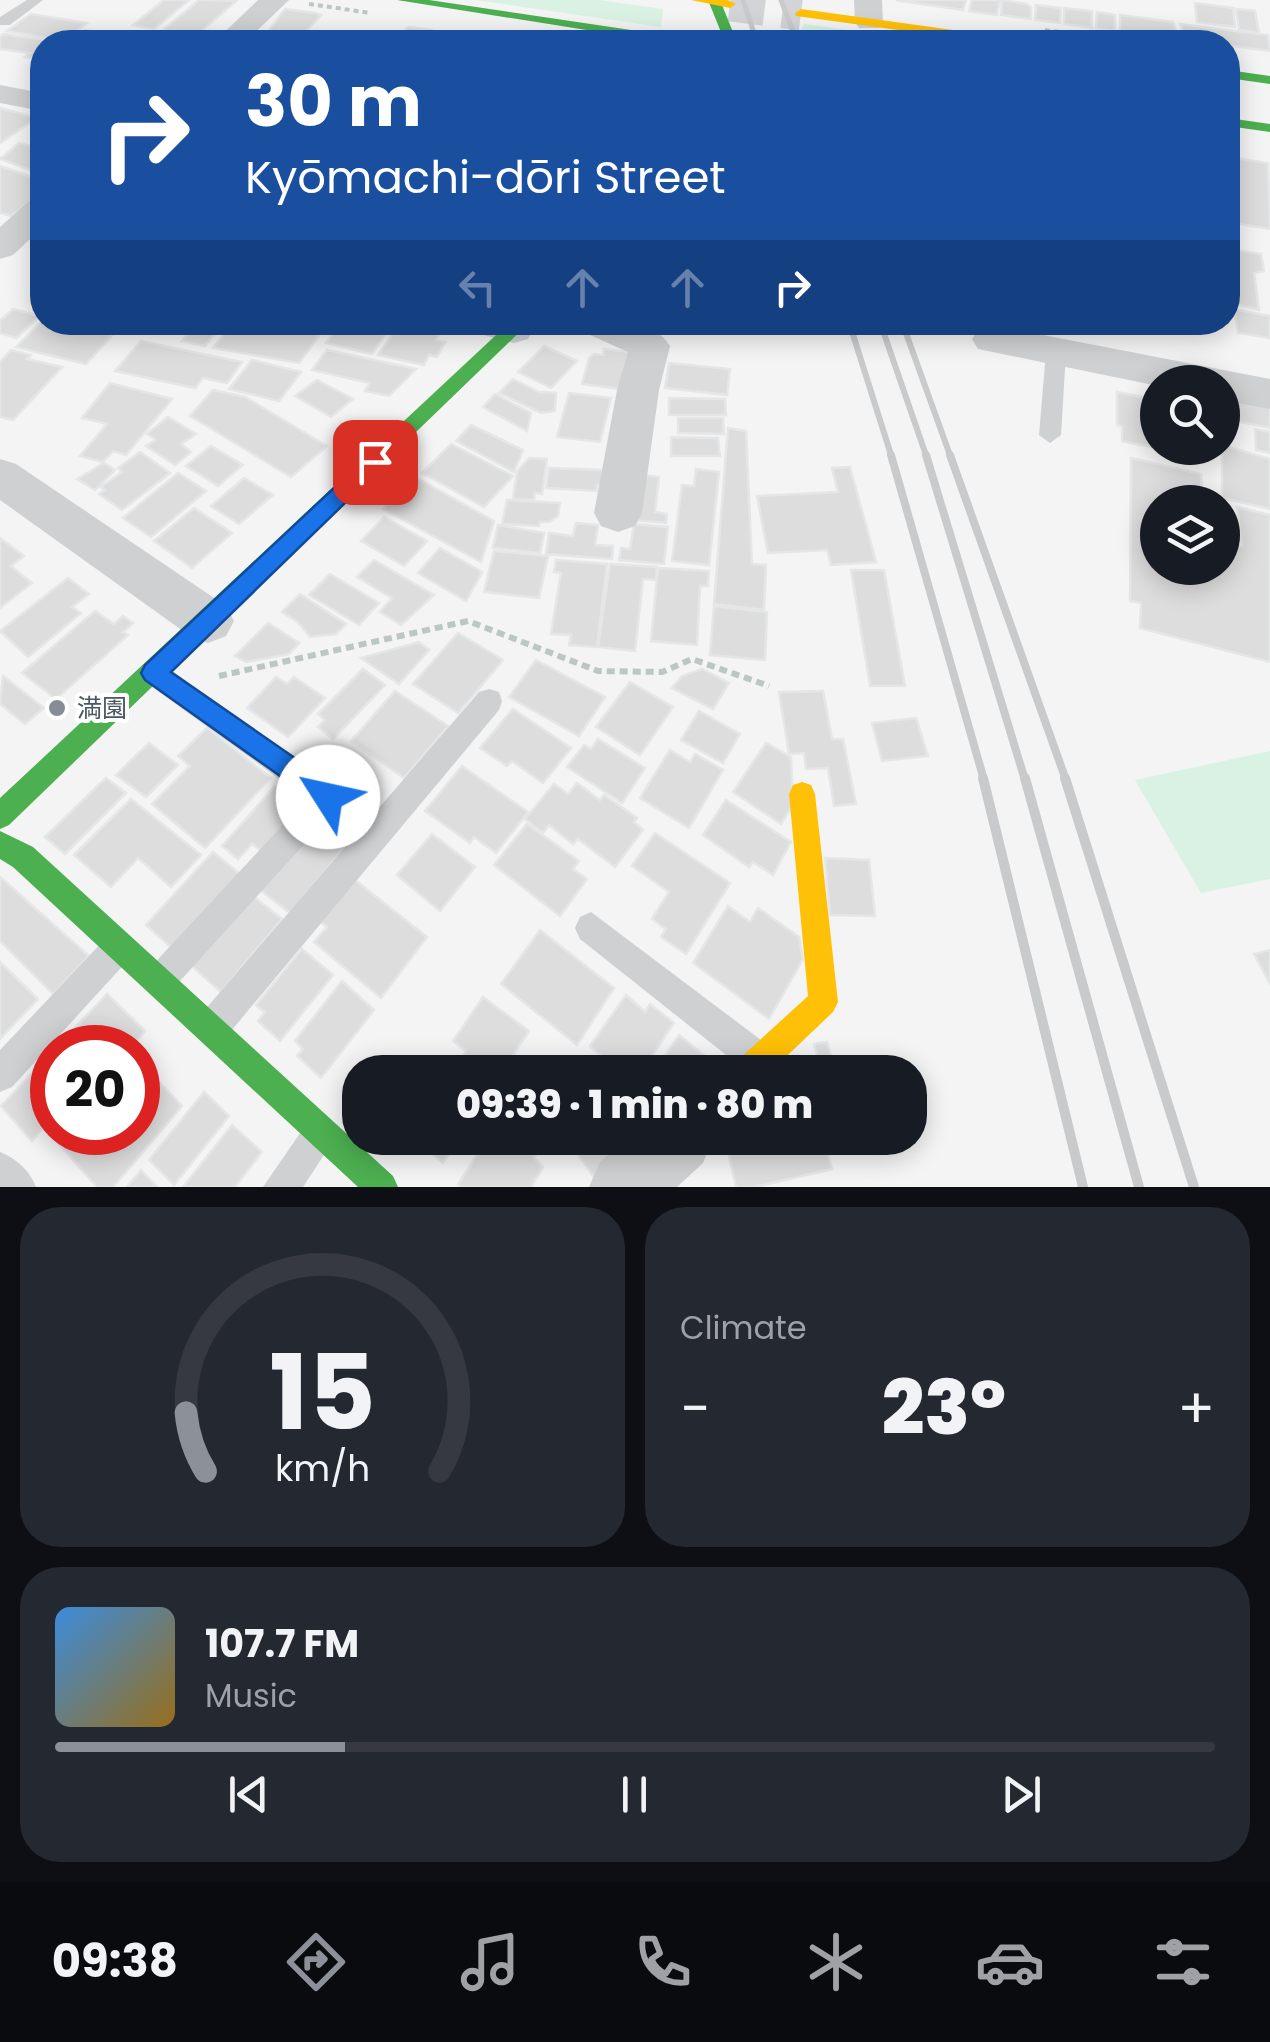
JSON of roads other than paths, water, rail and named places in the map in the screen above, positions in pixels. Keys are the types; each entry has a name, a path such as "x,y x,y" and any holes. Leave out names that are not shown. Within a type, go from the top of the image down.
{"main road":[{"path":"402,0 604,30"},
{"path":"714,2 726,30"},
{"path":"801,13 868,11 895,30"},
{"path":"1240,76 1270,80"},
{"path":"1240,124 1270,128"},
{"path":"0,816 208,620 496,335"},
{"path":"766,1055 823,1002 802,794"},
{"path":"0,844 23,857 382,1187"}],"street":[{"path":"241,30 275,0"},
{"path":"0,94 30,100"},
{"path":"618,513 638,390 650,346 625,335"},
{"path":"992,339 1140,368"},
{"path":"1240,388 1270,394"},
{"path":"0,476 208,620"},
{"path":"625,1187 660,1155"}],"lane":[{"path":"0,22 36,0"},
{"path":"1050,435 1056,352"},
{"path":"153,673 328,797 157,983"},
{"path":"210,1030 488,701"},
{"path":"591,928 741,1055"},
{"path":"0,1074 118,947"},
{"path":"282,1187 322,1131"},
{"path":"0,1170 18,1187"}],"tunnel":[{"path":"730,4 801,13"}],"railway":[{"path":"743,0 753,30"},
{"path":"781,0 792,30"},
{"path":"853,335 892,458"},
{"path":"884,335 926,456"},
{"path":"907,335 951,458"},
{"path":"891,455 984,780"},
{"path":"950,455 1066,780"},
{"path":"926,456 1025,780"},
{"path":"983,778 1083,1187"},
{"path":"1025,778 1139,1187"},
{"path":"1065,778 1194,1187"}],"place":[{"name":"満園","path":"57,708"}]}
